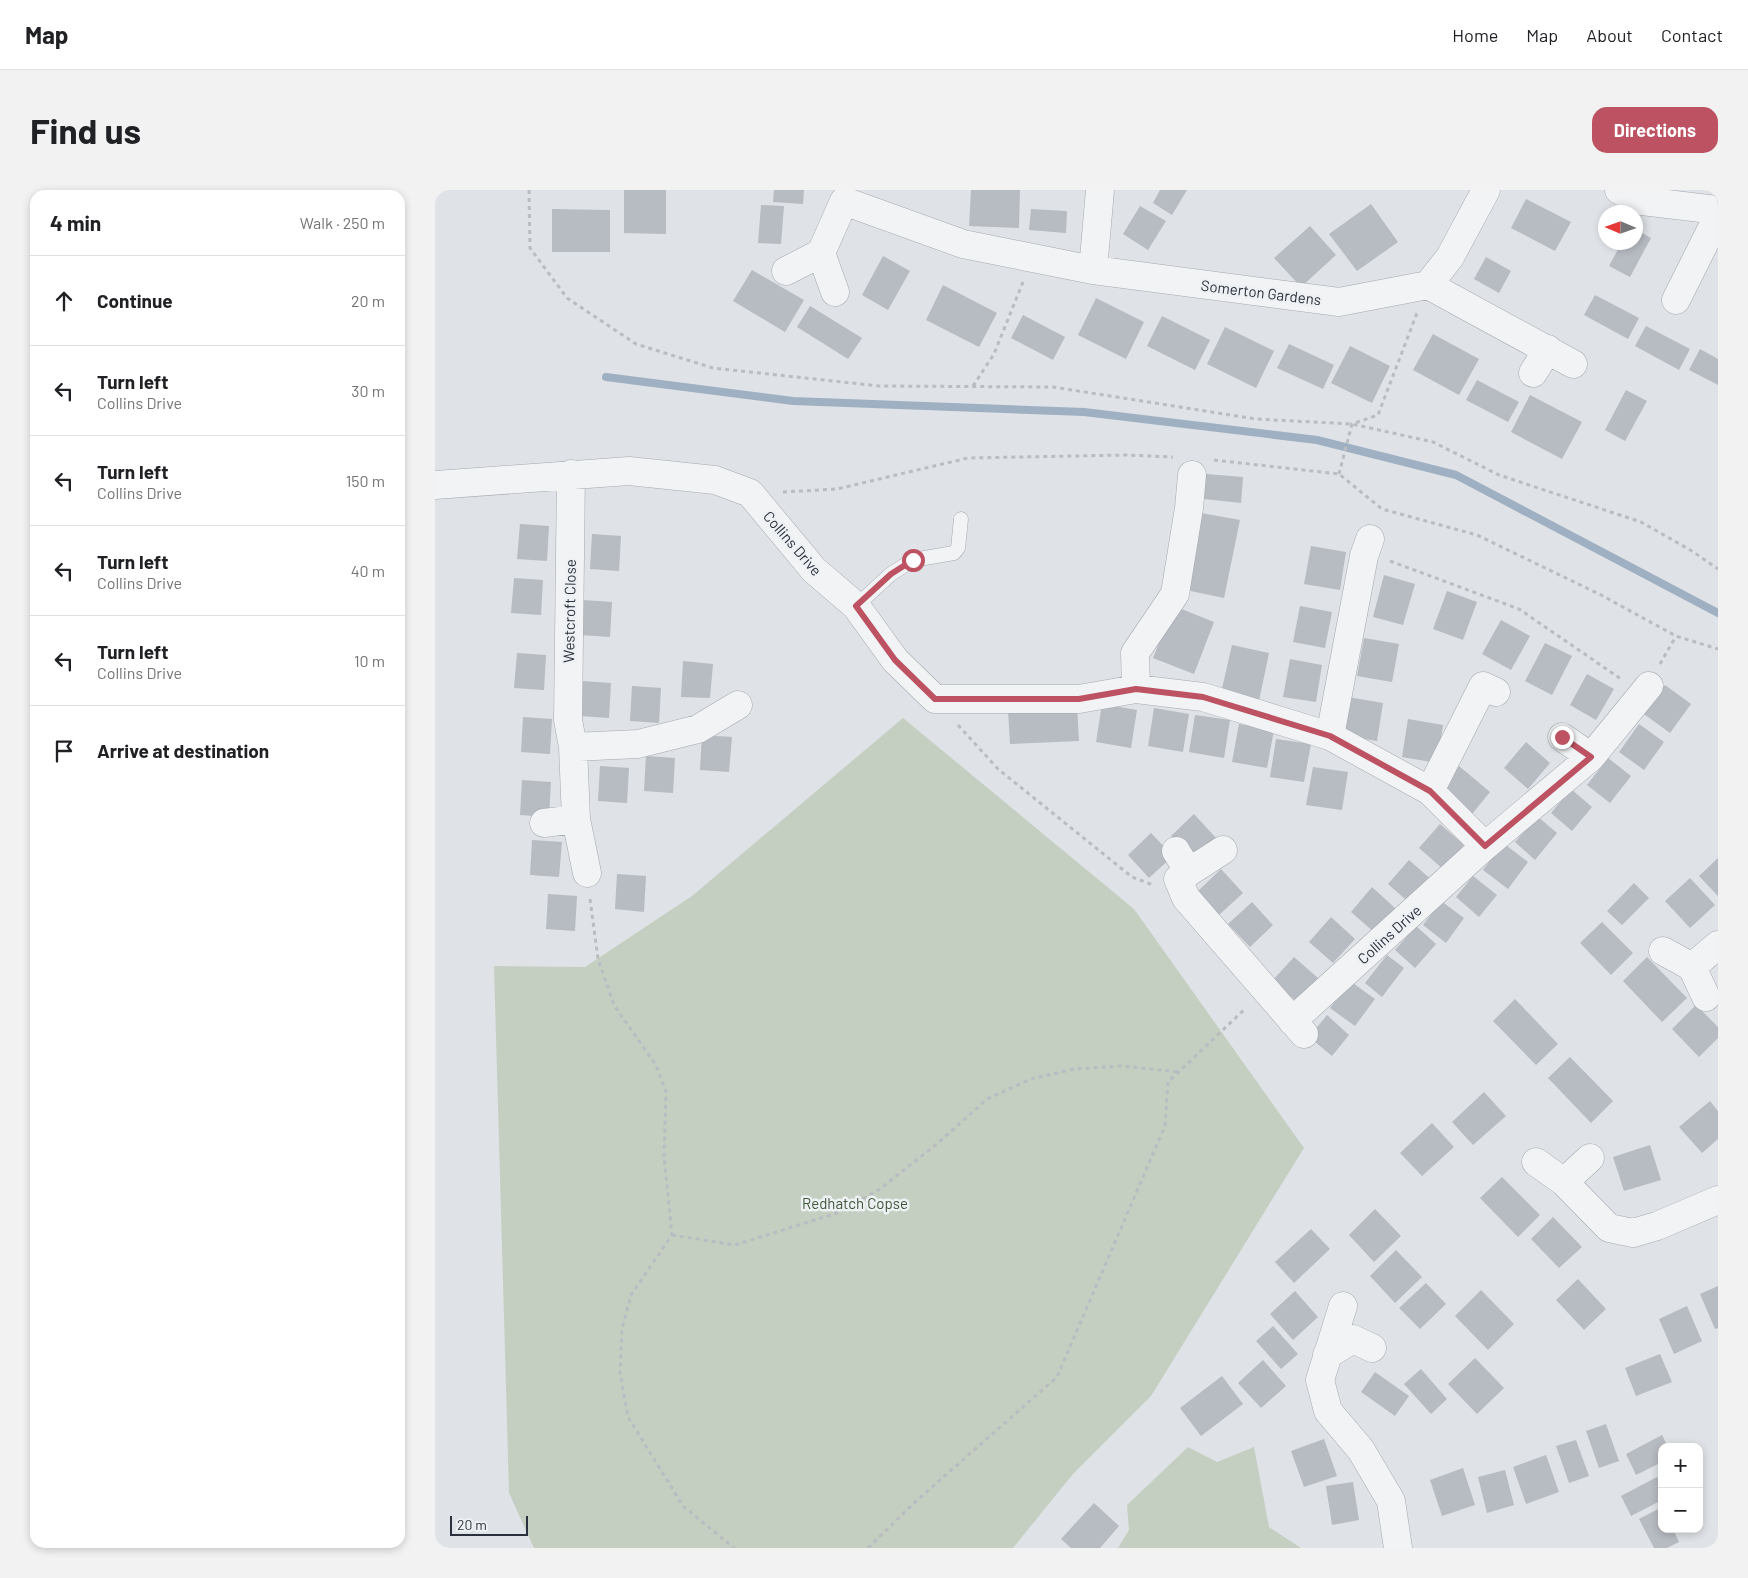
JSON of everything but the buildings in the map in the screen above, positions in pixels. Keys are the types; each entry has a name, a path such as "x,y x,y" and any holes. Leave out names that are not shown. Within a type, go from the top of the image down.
{"street":[{"path":"1093,270 1100,190"},
{"path":"1486,190 1450,257 1428,285 1573,364"},
{"path":"1619,190 1642,201 1718,210"},
{"name":"Somerton Gardens","path":"821,253 845,196 963,244 1093,270 1339,302 1428,285"},
{"path":"1676,300 1718,216"},
{"path":"786,271 821,253 835,292"},
{"path":"1533,373 1548,349"},
{"path":"1136,689 1135,653 1175,594 1189,508 1191,463"},
{"path":"435,485 471,484 571,474 629,471 705,479 750,493"},
{"name":"Westcroft Close","path":"571,474 568,720 573,747 576,819 587,873"},
{"name":"Collins Drive","path":"750,493 814,570 856,606 895,660 935,699"},
{"path":"1330,736 1373,551"},
{"path":"1430,791 1483,686 1496,692"},
{"path":"935,699 1079,699 1136,689 1203,697 1330,736 1430,791 1485,846"},
{"name":"Collins Drive","path":"1184,874 1268,991 1298,1028 1485,846 1591,757 1645,690"},
{"path":"573,747 638,744 698,729 738,705"},
{"path":"1562,737 1591,757"},
{"path":"544,823 576,819"},
{"path":"1184,874 1223,850"},
{"path":"1692,967 1718,945"},
{"path":"1663,951 1692,967 1706,997"},
{"path":"1564,1182 1590,1158"},
{"path":"1536,1162 1564,1182 1609,1228 1633,1233 1657,1226 1718,1200"},
{"path":"1343,1306 1321,1380 1328,1411 1361,1450 1391,1501 1398,1548"},
{"path":"1327,1355 1353,1338 1372,1348"}],"lane":[{"path":"856,606 891,574 913,560 953,553 958,548 961,519"}],"path":[{"path":"529,190 530,248 567,298 636,344 713,368 879,386 1053,387 1256,419 1352,424 1433,442 1499,475 1641,522 1692,551 1718,569"},
{"path":"972,386 994,354 1032,258"},
{"path":"1352,424 1378,415 1428,285"},
{"path":"1339,474 1352,424"},
{"path":"750,493 837,489 968,458 1126,455 1191,463 1339,474 1382,509 1477,535 1601,595 1675,636 1718,649"},
{"path":"1373,551 1519,609 1645,690"},
{"path":"935,699 998,769 1132,877 1184,874"},
{"path":"587,873 598,958 614,1005 656,1065 666,1092 664,1156 672,1234 631,1295 622,1329 620,1373 628,1417 683,1506 734,1548"},
{"path":"868,1548 914,1503 1057,1377 1165,1126 1168,1082 1251,1003 1268,991"},
{"path":"672,1234 735,1245 837,1213 880,1189 938,1143 987,1099 1031,1078 1074,1069 1123,1066 1180,1072"}],"green space":[{"name":"Redhatch Copse","path":"903,718 1134,909 1304,1148 1151,1396 1073,1474 1013,1548 534,1548 509,1493 494,966 585,967 692,896"},
{"path":"1188,1447 1217,1462 1254,1447 1269,1527 1301,1548 1118,1548 1129,1530 1127,1505"}],"waterway":[{"path":"606,377 793,401 1084,412 1317,440 1456,475 1718,613"}],"route":[{"path":"913,560 876,586 856,606 895,660 935,699 1079,699 1136,689 1203,697 1330,736 1430,791 1485,846 1591,757 1562,737"}]}
